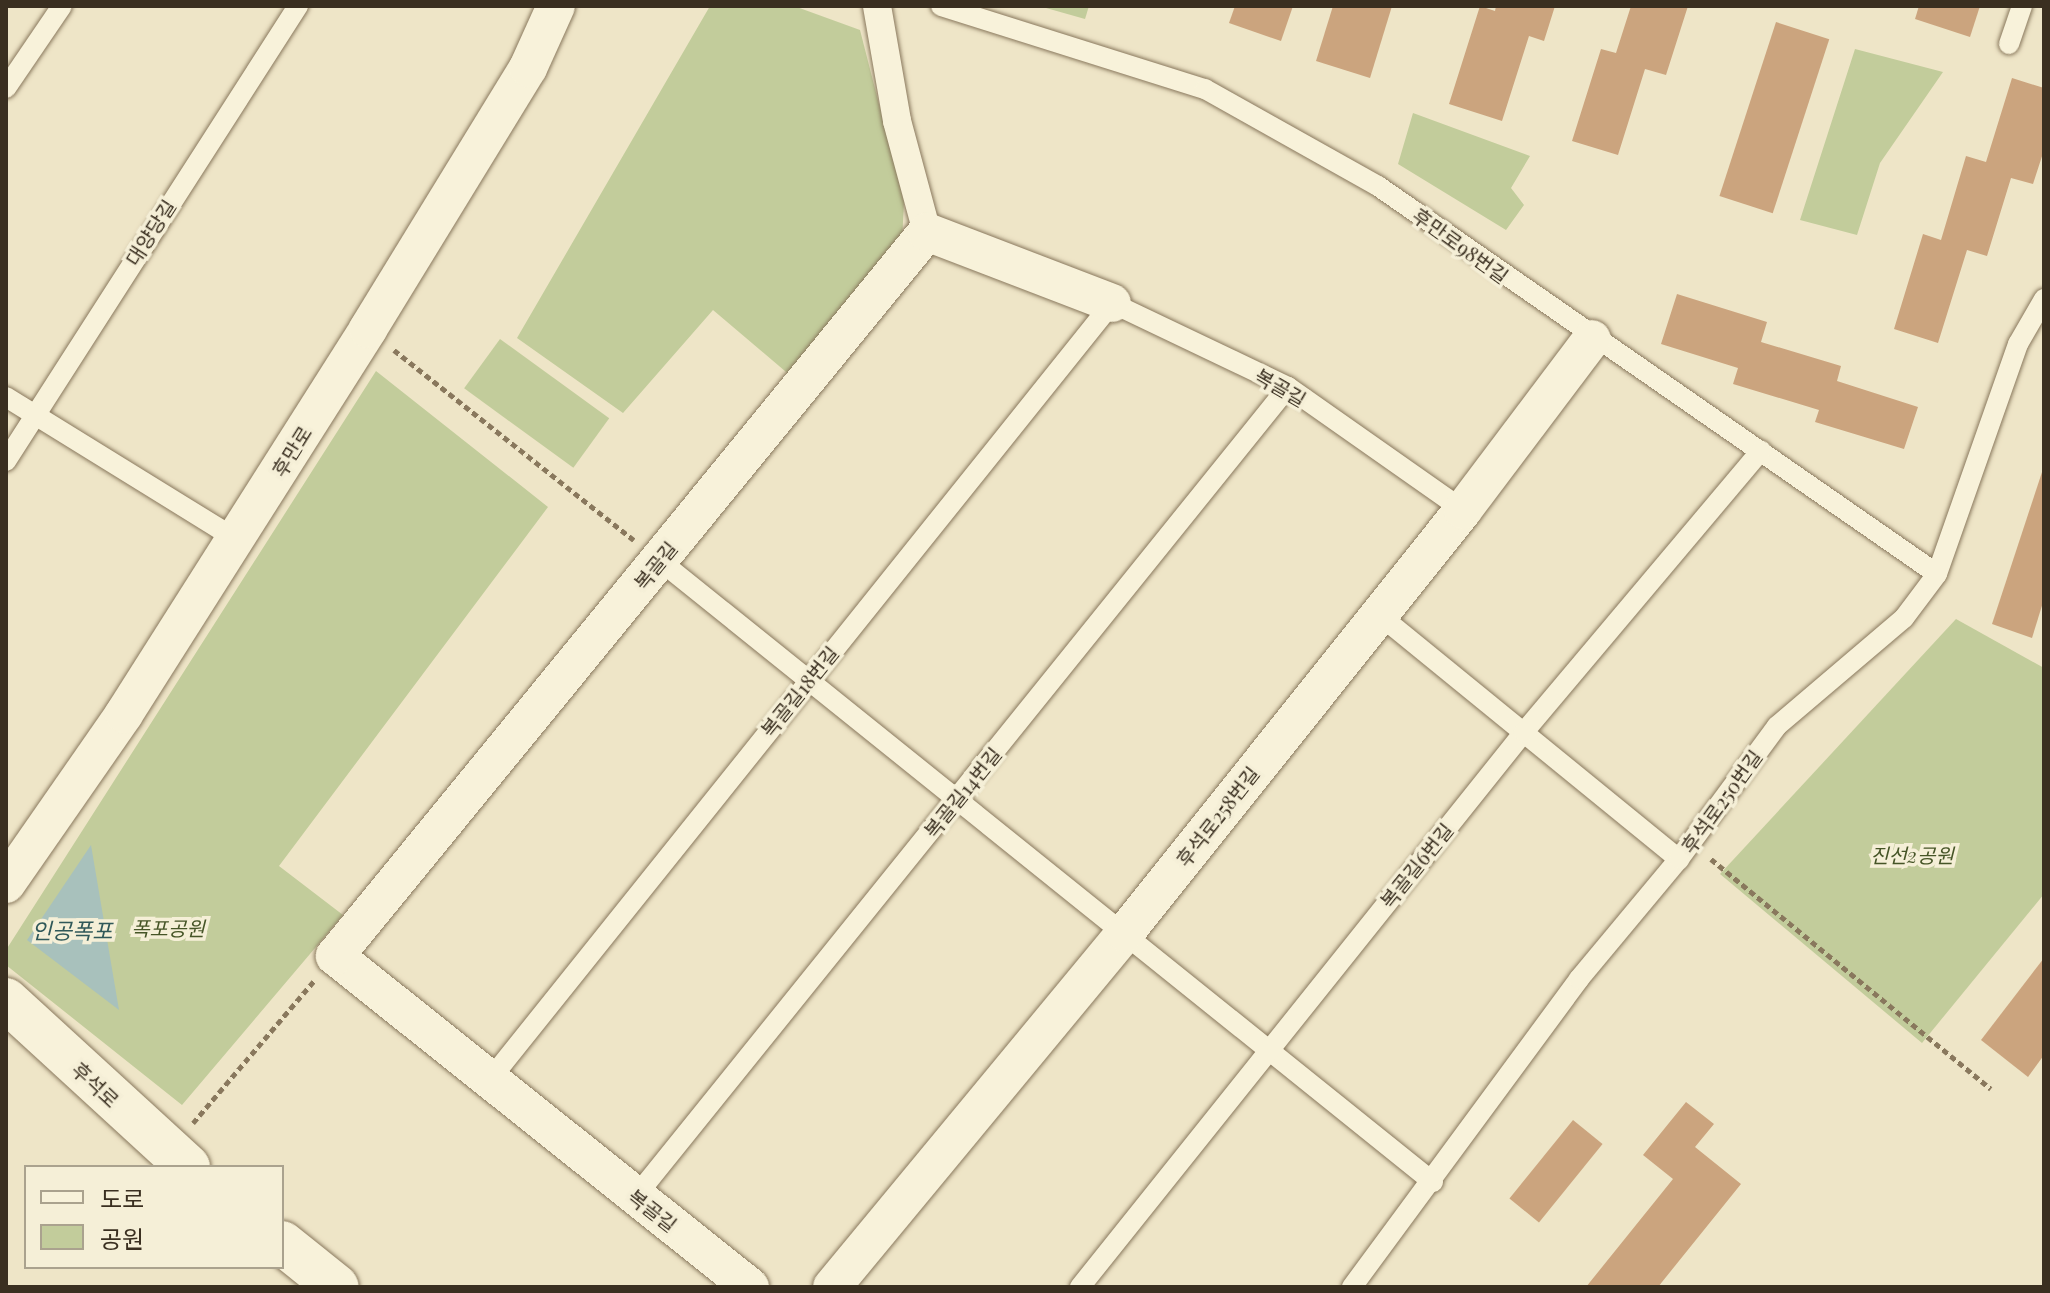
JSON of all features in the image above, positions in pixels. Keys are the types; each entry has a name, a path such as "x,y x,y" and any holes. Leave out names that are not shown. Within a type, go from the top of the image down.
{"street":[{"name":"후만로","path":"6,884 48,829 368,329 528,68 556,6"},
{"path":"877,6 897,121 927,232"},
{"name":"복골길","path":"750,1287 488,1082 335,956 927,232 1112,303"},
{"name":"후석로258번길","path":"832,1287 1125,933 1377,613 1463,510 1592,339"},
{"name":"후석로","path":"6,1000 179,1159"},
{"path":"284,1245 337,1287"}],"lane":[{"path":"6,88 62,6"},
{"name":"대양당길","path":"6,461 298,6"},
{"name":"후만로98번길","path":"941,6 1205,89 1378,186 1592,339 1761,451 1937,574"},
{"path":"2009,44 2022,6"},
{"name":"후석로250번길","path":"1352,1287 1433,1182 1579,979 1679,859 1777,726 1904,618 1937,574 2018,344 2044,299"},
{"name":"복골길","path":"1112,303 1288,387 1463,510"},
{"name":"복골길18번길","path":"488,1082 1112,303"},
{"name":"복골길14번길","path":"636,1196 1288,387"},
{"path":"6,397 236,539"},
{"name":"복골길6번길","path":"1080,1287 1524,732 1761,451"},
{"path":"659,560 1125,933 1266,1051 1433,1182"},
{"path":"1377,613 1679,859"}],"path":[{"path":"368,329 659,560"},
{"path":"1728,873 1991,1089"},
{"path":"179,1159 335,956"}],"green space":[{"path":"710,6 794,6 860,30 904,202 902,241 792,377 713,310 623,413 517,338"},
{"path":"1039,6 1089,6 1085,19"},
{"path":"1855,49 1943,72 1880,163 1857,235 1800,220"},
{"path":"1413,113 1530,156 1511,188 1524,205 1506,230 1398,164"},
{"path":"500,339 609,418 573,468 464,388"},
{"name":"폭포공원","path":"376,371 548,507 279,866 343,915 182,1105 6,965 6,950"},
{"name":"진선2공원","path":"1956,619 2044,668 2044,894 1922,1043 1720,874"}],"water":[{"name":"인공폭포","path":"91,845 119,1010 27,940"}],"building":[{"path":"1235,6 1293,6 1281,41 1229,23"},
{"path":"1333,6 1392,6 1370,78 1316,61"},
{"path":"1480,6 1495,11 1496,6 1555,6 1544,41 1529,36 1502,121 1449,104"},
{"path":"1631,6 1688,6 1666,75 1645,69 1618,155 1572,141 1601,49 1616,53"},
{"path":"1919,6 1980,6 1970,37 1915,19"},
{"path":"1776,22 1829,39 1773,213 1719,196"},
{"path":"2012,78 2044,88 2044,150 2033,184 2011,178 1987,256 1967,250 1938,343 1894,329 1923,234 1941,240 1966,156 1986,162"},
{"path":"1677,294 1767,322 1761,342 1841,366 1837,381 1918,407 1904,449 1815,422 1819,410 1733,384 1738,368 1661,344"},
{"path":"2044,466 2044,599 2032,638 1992,624"},
{"path":"2044,958 2044,1055 2028,1077 1981,1040"},
{"path":"1686,1102 1714,1124 1695,1147 1741,1184 1658,1287 1586,1287 1673,1179 1643,1155"},
{"path":"1573,1120 1603,1144 1539,1222 1509,1198"}]}
